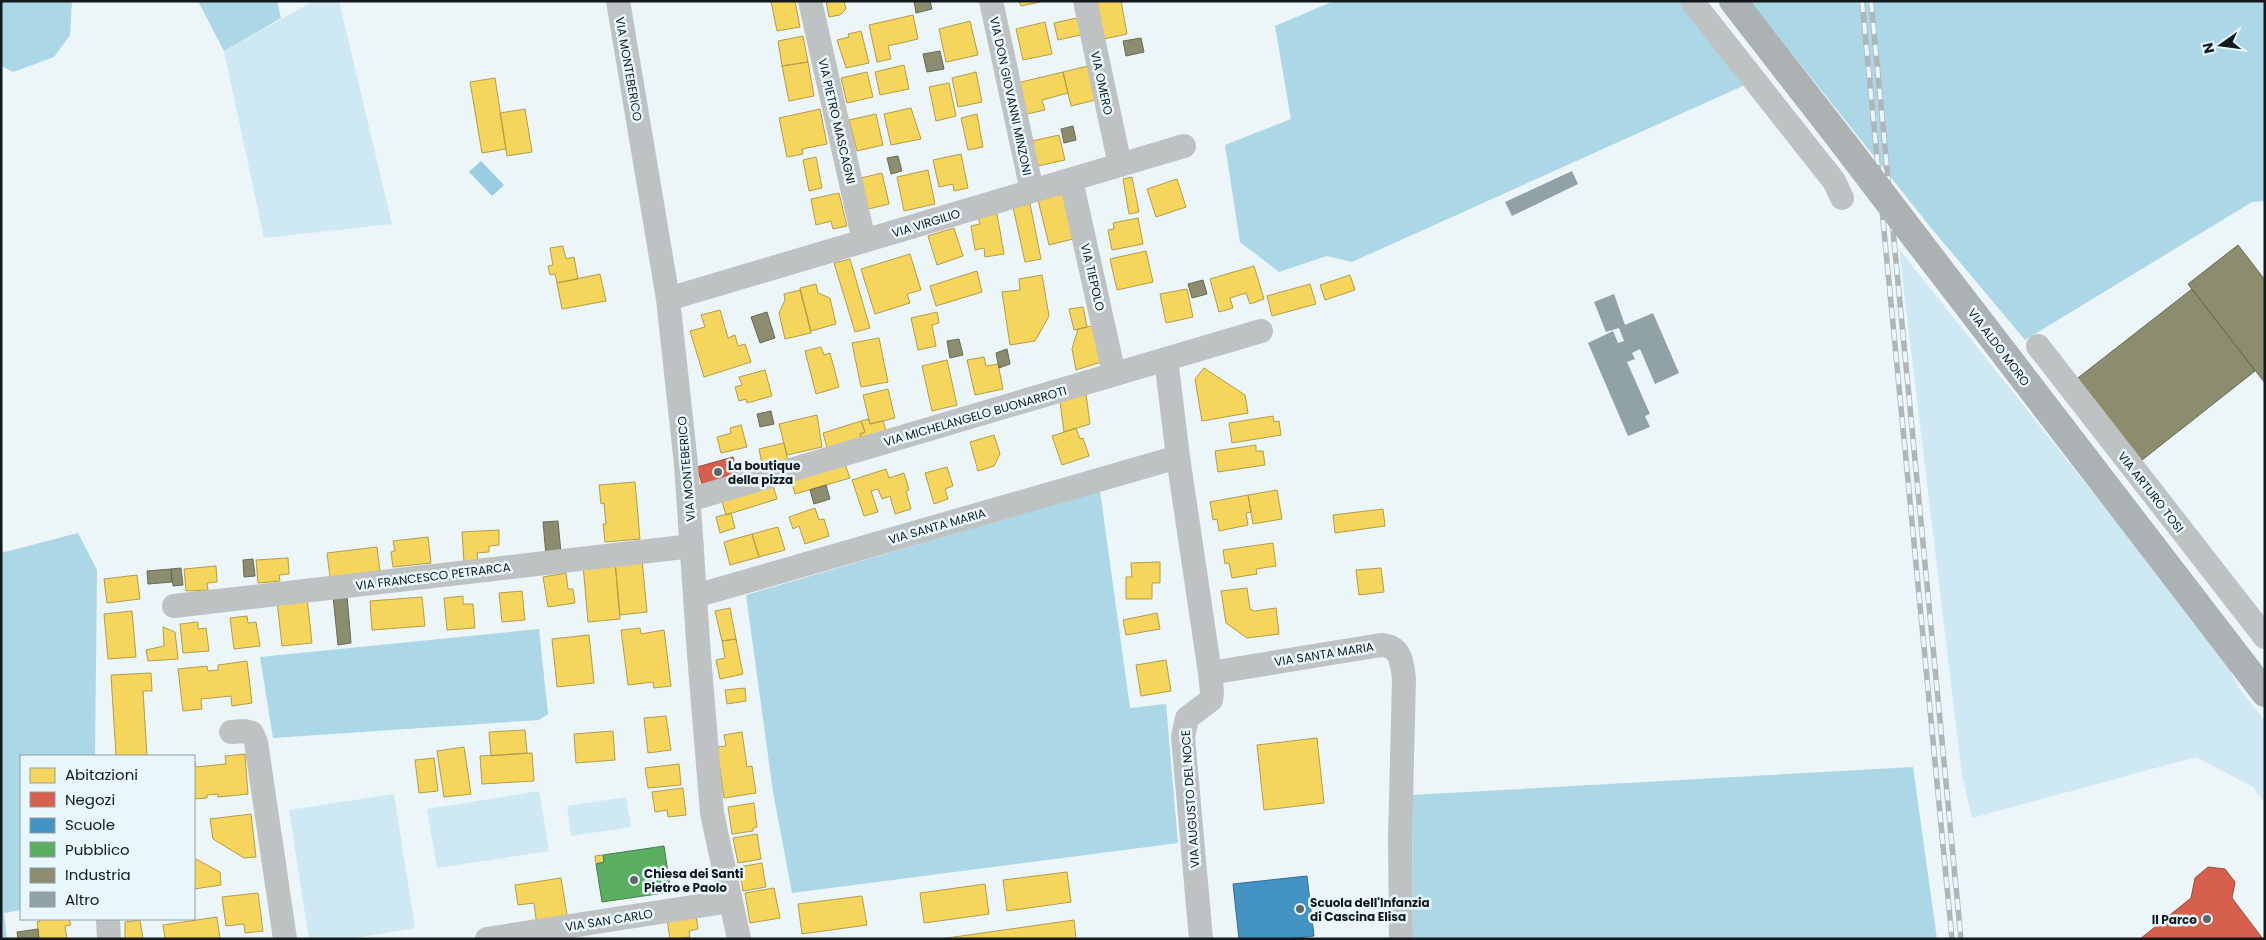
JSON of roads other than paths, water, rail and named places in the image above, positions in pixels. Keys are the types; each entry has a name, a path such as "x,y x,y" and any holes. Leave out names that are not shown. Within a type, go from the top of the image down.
{"main road":[{"name":"VIA ALDO MORO","path":"1733,1 2265,693"}],"street":[{"name":"VIA MONTEBERICO","path":"618,1 668,299 689,500 712,813 739,939"},
{"name":"VIA PIETRO MASCAGNI","path":"810,1 864,241"},
{"name":"VIA DON GIOVANNI MINZONI","path":"991,1 1032,191"},
{"name":"VIA OMERO","path":"1085,1 1120,165"},
{"path":"1692,1 1834,181 1842,198"},
{"name":"VIA VIRGILIO","path":"668,299 1184,146"},
{"name":"VIA TIEPOLO","path":"1071,180 1114,374"},
{"name":"VIA MICHELANGELO BUONARROTI","path":"689,500 1261,331"},
{"name":"VIA ARTURO TOSI","path":"2038,346 2265,637"},
{"path":"1166,359 1178,456 1210,673"},
{"name":"VIA SANTA MARIA","path":"696,596 1178,456"},
{"name":"VIA FRANCESCO PETRARCA","path":"174,606 692,546"},
{"name":"VIA SANTA MARIA","path":"1210,673 1381,645 1396,649 1400,656 1404,679 1400,840 1401,939"},
{"name":"VIA AUGUSTO DEL NOCE","path":"1201,939 1183,737 1187,718 1211,700 1210,673"},
{"path":"231,732 245,731 252,733 257,749 285,939"},
{"name":"VIA SAN CARLO","path":"487,939 731,901"},
{"path":"108,920 109,939"}],"railway":[{"path":"1862,1 1952,939"},
{"path":"1871,1 1961,939"}],"place":[{"name":"La boutique della pizza","path":"718,472"},
{"name":"Chiesa dei Santi Pietro e Paolo","path":"634,880"},
{"name":"Scuola dell'Infanzia di Cascina Elisa","path":"1300,909"},
{"name":"Il Parco","path":"2207,919"}]}
